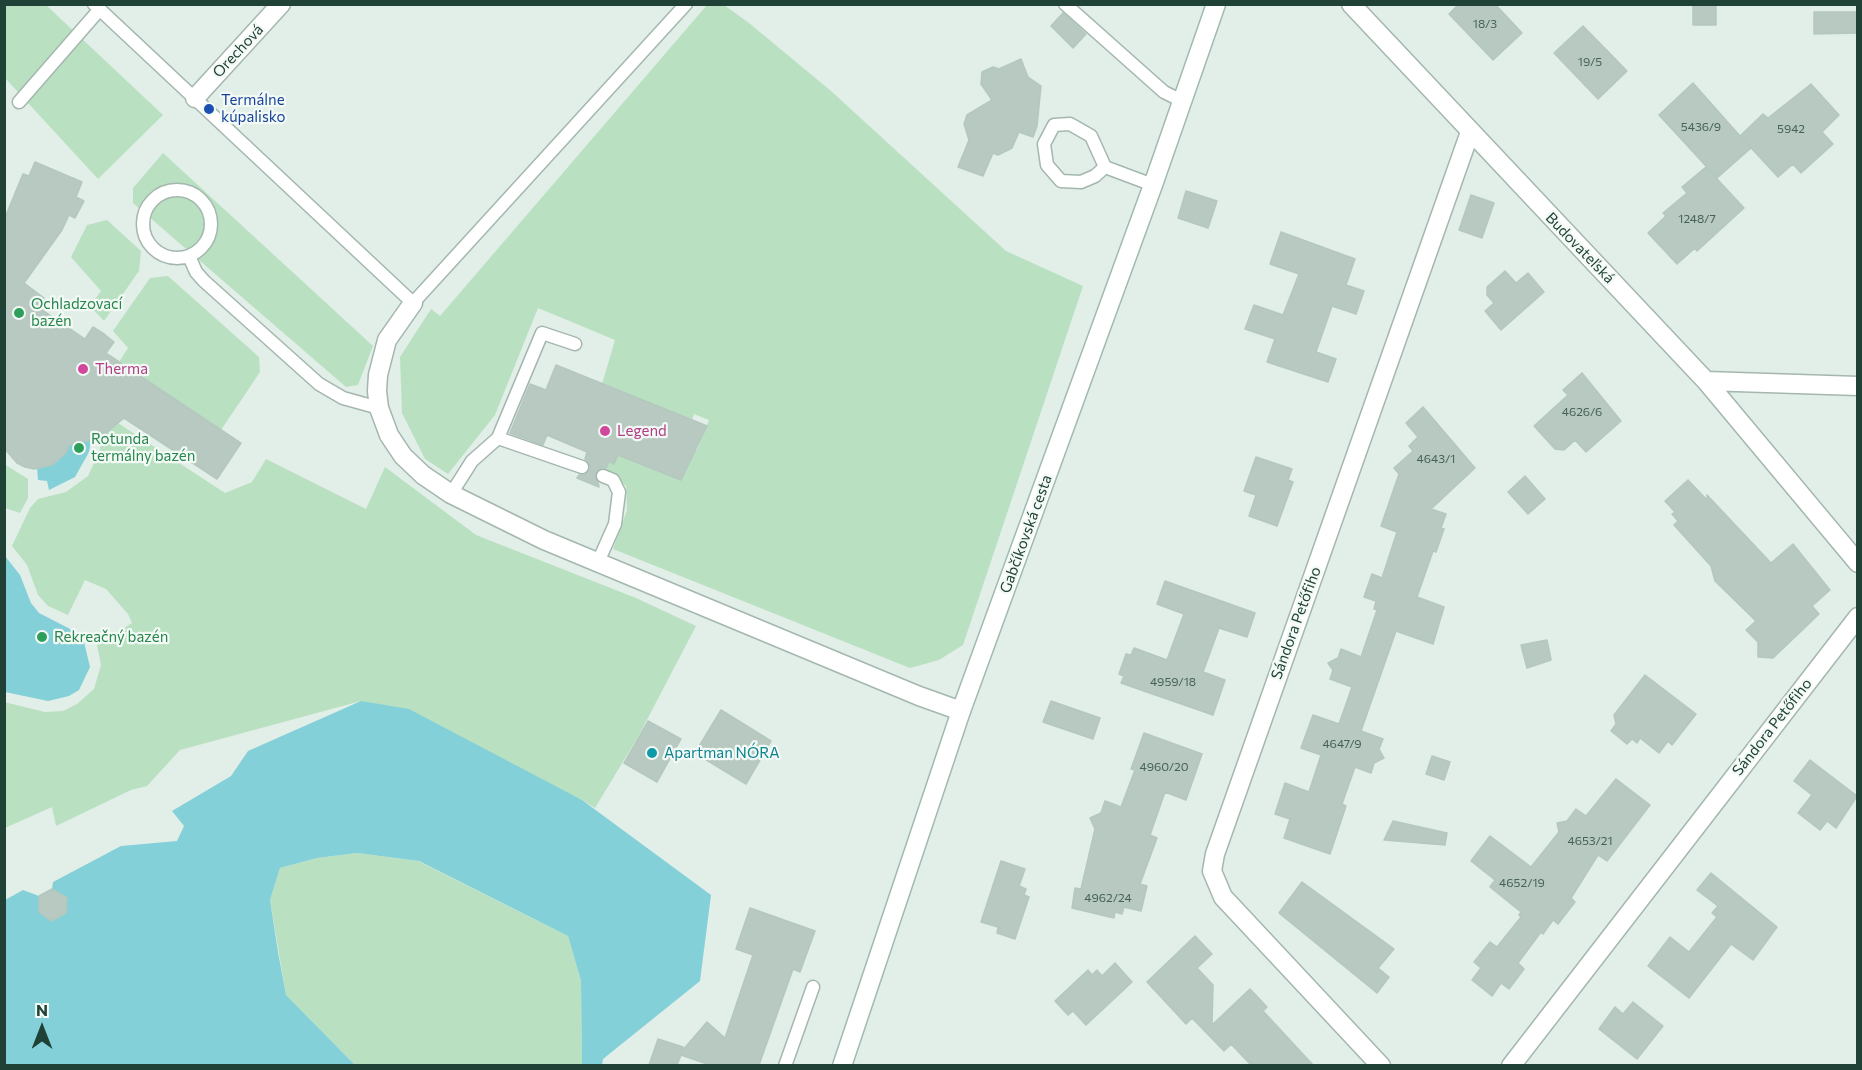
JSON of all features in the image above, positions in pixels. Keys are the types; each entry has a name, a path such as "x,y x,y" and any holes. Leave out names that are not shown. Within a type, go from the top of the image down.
{"street":[{"name":"Orechová","path":"195,98 281,4"},
{"name":"Gabčíkovská cesta","path":"842,1065 961,711 1153,185 1216,4"},
{"name":"Budovateľská","path":"1351,4 1706,381"},
{"name":"Sándora Petőfiho","path":"1381,1065 1223,897 1212,871 1219,842 1470,132"},
{"path":"413,303 394,327 382,353 378,375 379,408 389,435 403,456 423,476 451,494 544,540 919,696 961,711"},
{"path":"1706,381 1857,386"},
{"path":"1706,381 1857,563"},
{"name":"Sándora Petőfiho","path":"1511,1065 1857,616"}],"lane":[{"path":"19,102 97,7 413,303 686,4"},
{"path":"1065,4 1164,92 1182,101"},
{"path":"1105,167 1095,176 1081,182 1061,181 1047,165 1044,144 1054,125 1070,124 1092,136 1105,167 1153,185"},
{"path":"168,191 188,192 204,204 209,213 211,223 206,243 189,256 169,258 152,248 146,240 142,220 145,210 150,202 168,191"},
{"path":"189,256 196,272 204,281 319,384 343,398 379,408"},
{"path":"451,494 472,461 498,438 542,333 575,344"},
{"path":"498,438 582,467"},
{"path":"598,562 615,524 620,492 613,480 603,476"},
{"path":"785,1065 813,987"}],"green space":[{"path":"5,5 46,5 163,115 98,179 5,78"},
{"path":"707,5 724,5 749,23 831,91 1006,251 1083,286 963,645 939,660 910,668 613,549 627,510 626,486 606,469 609,461 614,463 618,455 697,450 709,420 694,414 692,420 602,384 615,340 538,308 495,415 448,474 425,459 402,413 400,357 431,309 440,316"},
{"path":"163,153 373,346 358,385 346,387 133,203 133,188"},
{"path":"107,220 141,251 139,271 104,321 90,306 101,291 71,257 87,225"},
{"path":"168,276 259,357 260,372 221,430 119,362 128,348 113,331 150,278"},
{"path":"118,423 225,493 252,482 266,459 366,509 385,467 476,535 636,598 696,626 639,735 595,808 582,800 361,701 180,750 147,786 131,790 56,826 52,807 5,828 4,702 45,712 63,711 77,704 94,689 101,665 97,645 132,623 128,614 106,589 85,580 68,615 48,606 38,595 27,565 12,546 30,508 38,499 66,492 88,476 100,450 100,438"},
{"path":"4,464 28,479 28,498 20,513 5,508"},
{"path":"357,853 418,861 568,936 581,981 582,1065 355,1065 286,995 270,900 280,868 317,858"}],"water":[{"name":"Rotunda termálny bazén","path":"71,436 91,440 89,452 75,477 49,490 47,481 38,480 37,468 52,465 59,460 52,453 66,453"},
{"name":"Rekreačný bazén","path":"5,556 20,575 31,603 39,613 76,632 84,642 90,667 79,690 69,696 48,701 5,692"},
{"path":"361,701 409,709 582,800 711,895 700,981 603,1059 602,1065 582,1065 581,981 568,936 419,861 357,853 317,858 280,868 270,900 286,995 355,1065 5,1066 5,900 23,890 39,896 52,889 53,882 121,846 177,841 184,826 172,811 231,776 248,751"}],"building":[{"path":"1459,4 1495,4 1522,33 1493,60 1449,14"},
{"path":"1693,4 1716,4 1716,25 1693,25"},
{"path":"1814,12 1857,12 1857,33 1814,34"},
{"path":"1063,13 1086,34 1073,48 1051,26"},
{"path":"1583,26 1627,71 1598,99 1554,53"},
{"path":"1021,59 1028,77 1041,86 1037,126 1033,137 1019,132 1012,148 998,155 993,153 983,176 958,167 969,140 964,124 967,115 992,100 981,84 982,72 993,67 999,69"},
{"path":"1693,83 1740,136 1763,114 1768,118 1811,84 1839,115 1822,132 1833,144 1801,173 1793,164 1778,177 1741,137 1751,148 1717,178 1659,115"},
{"path":"35,162 82,182 76,197 84,201 75,218 69,215 62,230 24,283 44,298 38,307 85,339 93,327 104,334 114,342 106,353 241,443 217,479 124,418 100,438 69,445 66,453 52,465 34,469 25,467 17,463 4,448 4,220 23,174 29,176"},
{"path":"1706,167 1744,208 1697,251 1695,248 1677,264 1648,233 1666,216 1663,213 1687,193 1682,187"},
{"path":"1186,191 1217,201 1208,228 1178,218"},
{"path":"1471,195 1494,203 1482,238 1459,230"},
{"path":"1281,232 1355,259 1346,285 1364,291 1356,314 1332,306 1316,352 1336,359 1328,382 1267,362 1275,339 1245,329 1254,305 1283,315 1299,274 1270,264"},
{"path":"1505,271 1516,283 1528,273 1544,292 1501,330 1485,311 1494,303 1487,295 1487,287"},
{"path":"556,365 707,426 681,480 618,455 614,464 609,461 606,468 601,468 596,472 599,487 577,478 590,470 590,465 585,459 587,452 547,435 543,445 510,433 530,384 546,390"},
{"path":"1582,373 1621,421 1586,452 1575,440 1564,450 1555,449 1534,426 1568,395 1563,390"},
{"path":"1423,407 1475,468 1431,509 1446,514 1441,528 1444,529 1436,552 1433,551 1417,597 1444,607 1433,644 1396,631 1361,731 1383,739 1379,749 1384,758 1374,763 1371,773 1355,767 1342,804 1346,806 1330,854 1284,838 1290,819 1275,814 1285,783 1309,792 1321,755 1301,748 1313,715 1339,724 1352,687 1330,679 1333,670 1328,663 1338,658 1341,649 1361,657 1377,610 1374,609 1376,601 1364,597 1372,574 1382,578 1397,532 1381,526 1399,474 1394,468 1413,451 1409,446 1418,437 1406,423"},
{"path":"1256,457 1292,469 1288,480 1293,482 1277,526 1249,516 1256,495 1244,491"},
{"path":"1525,476 1545,499 1528,514 1508,492"},
{"path":"1688,480 1707,500 1707,495 1771,563 1793,544 1830,590 1812,606 1819,614 1773,658 1758,657 1758,642 1746,630 1756,621 1715,581 1711,566 1674,525 1678,521 1672,514 1675,512 1665,501"},
{"path":"1165,581 1255,613 1247,637 1219,628 1203,672 1225,680 1213,715 1121,683 1124,676 1119,674 1126,654 1131,655 1134,648 1167,660 1184,614 1157,604"},
{"path":"1547,640 1551,660 1527,668 1521,645"},
{"path":"1645,675 1696,714 1672,745 1668,741 1659,753 1640,738 1637,743 1632,739 1627,744 1611,731 1616,724 1614,715"},
{"path":"1051,701 1100,718 1093,739 1043,722"},
{"path":"721,710 771,741 746,784 695,753"},
{"name":"Apartman NÓRA","path":"648,721 681,739 657,782 624,763"},
{"path":"1144,733 1202,754 1186,800 1165,792 1150,835 1157,838 1140,884 1147,886 1141,911 1124,907 1122,914 1115,912 1114,918 1072,908 1075,888 1081,889 1095,829 1090,818 1101,813 1105,801 1121,807 1135,770 1131,769"},
{"path":"1432,756 1450,762 1444,780 1426,774"},
{"path":"1810,760 1857,796 1836,828 1827,821 1820,830 1798,813 1812,795 1794,781"},
{"path":"1616,779 1650,805 1607,861 1598,855 1571,898 1575,902 1558,924 1553,920 1543,934 1541,932 1518,963 1524,969 1509,989 1501,983 1492,996 1472,980 1481,968 1474,962 1490,942 1497,947 1521,917 1519,915 1521,912 1490,887 1495,880 1471,861 1490,836 1531,867 1559,832 1557,823 1567,821 1576,809 1586,816"},
{"path":"1393,821 1447,833 1445,845 1384,840"},
{"path":"1001,861 1025,869 1019,886 1026,889 1024,895 1029,897 1015,939 997,933 998,927 981,922"},
{"path":"1711,873 1777,927 1753,960 1731,944 1689,998 1648,966 1670,937 1689,952 1717,917 1712,913 1718,906 1697,890"},
{"path":"1302,882 1394,949 1378,968 1389,977 1377,993 1279,913"},
{"path":"52,889 67,898 66,913 51,921 39,912 39,896"},
{"path":"750,908 815,931 800,972 793,969 759,1065 710,1065 681,1055 677,1065 649,1065 658,1039 683,1047 682,1051 707,1022 725,1038 753,955 736,949"},
{"path":"1195,936 1212,954 1197,968 1213,985 1212,1025 1250,989 1267,1007 1263,1011 1313,1065 1251,1065 1231,1044 1224,1051 1192,1018 1186,1024 1147,982"},
{"path":"1115,963 1132,982 1086,1025 1073,1011 1068,1015 1055,1001 1088,970 1092,975 1097,970 1102,976"},
{"path":"1633,1002 1663,1026 1637,1059 1599,1029 1615,1007 1623,1014"}],"place":[{"name":"Termálne kúpalisko","path":"209,109"},
{"name":"Ochladzovací bazén","path":"19,313"},
{"name":"Therma","path":"83,369"},
{"name":"Legend","path":"605,431"},
{"name":"Rotunda termálny bazén","path":"79,448"},
{"name":"Rekreačný bazén","path":"42,637"},
{"name":"Apartman NÓRA","path":"652,753"}]}
